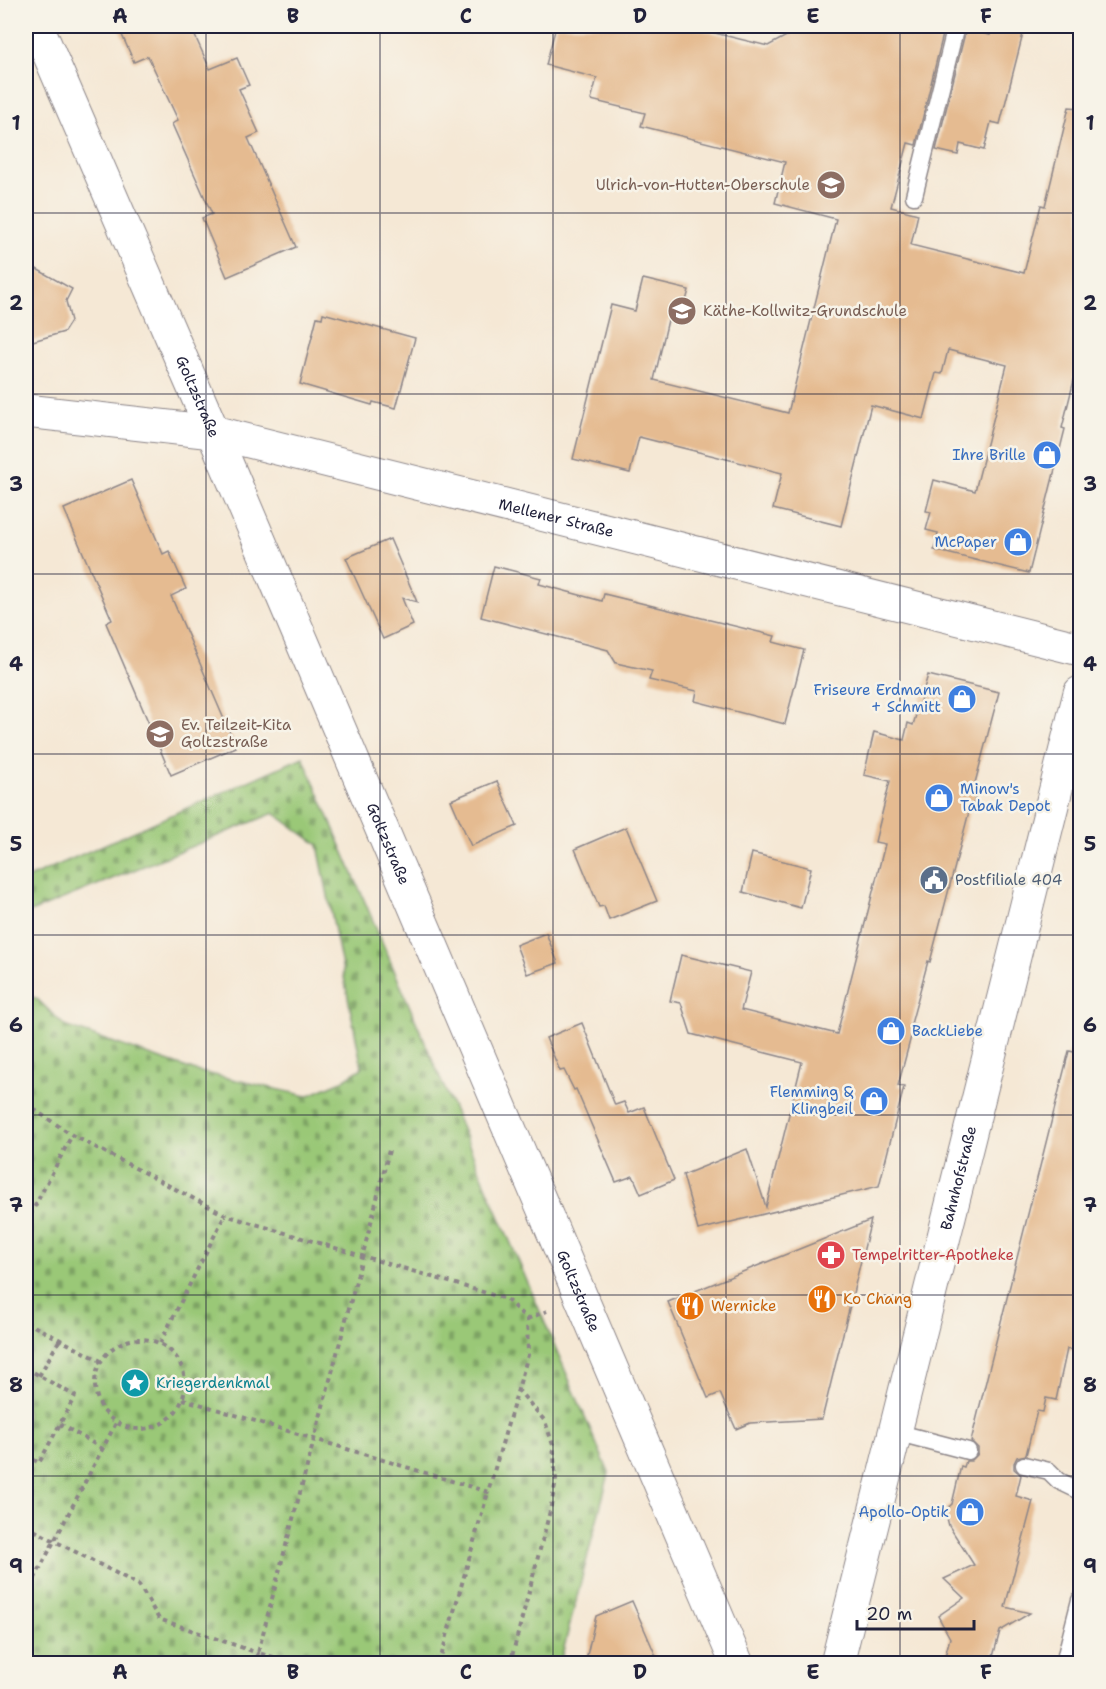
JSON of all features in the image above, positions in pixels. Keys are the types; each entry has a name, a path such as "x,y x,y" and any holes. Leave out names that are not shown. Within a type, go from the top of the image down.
{"street":[{"name":"Goltzstraße","path":"38,26 737,1664"},
{"name":"Mellener Straße","path":"26,411 213,432 1080,649"},
{"name":"Bahnhofstraße","path":"837,1664 1080,693"}],"lane":[{"path":"914,196 956,26"},
{"path":"895,1432 968,1451"},
{"path":"1023,1465 1049,1471 1059,1481 1080,1491"},
{"path":"1072,1664 1065,1655 1080,1600"}],"path":[{"path":"26,1104 72,1135 225,1215 506,1299 527,1319 528,1355 439,1664"},
{"path":"26,1223 72,1135"},
{"path":"255,1664 363,1258 389,1150"},
{"path":"160,1343 225,1215"},
{"path":"26,1322 101,1361"},
{"path":"147,1339 171,1350 179,1361 186,1386 177,1411 168,1421 142,1430 129,1429 116,1423 106,1415 98,1402 94,1389 101,1361 109,1351 127,1341 147,1339"},
{"path":"39,1376 60,1340"},
{"path":"26,1368 75,1396 39,1463 26,1455"},
{"path":"510,1664 556,1481 553,1445 545,1421 518,1390"},
{"path":"183,1399 488,1492"},
{"path":"26,1595 116,1423"},
{"path":"60,1424 103,1449"},
{"path":"26,1526 139,1584 159,1619 258,1653 300,1664"}],"green space":[{"path":"303,757 609,1473 560,1663 26,1663 26,965 30,996 37,999 65,1026 196,1071 307,1096 342,1081 362,1068 318,845 274,813 26,914 26,879"}],"building":[{"path":"118,26 219,26 195,36 210,69 237,58 249,85 239,89 259,133 248,138 296,247 227,277 202,218 212,214 172,124 178,120 148,56 134,62"},
{"path":"556,26 686,26 768,46 805,26 945,26 916,145 908,143 891,207 918,214 911,245 1024,273 1041,205 1045,206 1069,107 1080,108 1080,379 1074,380 1062,428 1065,429 1029,573 934,550 938,533 926,530 931,512 926,511 934,480 975,491 1007,365 948,350 942,374 936,373 924,419 871,405 841,526 773,509 782,473 639,437 630,473 573,459 611,305 635,311 643,279 689,290 680,323 668,320 654,380 788,413 836,219 775,203 785,162 641,126 645,113 591,100 597,78 546,65"},
{"path":"993,26 1025,26 1000,124 991,122 984,150 960,144 958,155 936,150 966,29 990,35"},
{"path":"26,263 72,289 66,301 71,321 64,332 26,343"},
{"path":"323,313 415,338 396,408 373,402 372,405 300,384 317,317 322,318"},
{"path":"131,480 163,554 169,551 186,589 171,596 236,747 171,775 106,623 112,620 64,509"},
{"path":"390,539 417,602 402,598 413,625 383,639 346,558"},
{"path":"494,566 541,578 539,584 602,601 604,594 775,636 773,642 804,650 785,724 695,701 697,691 649,680 652,671 616,663 608,650 481,617"},
{"path":"928,675 999,692 975,783 977,788 974,803 971,804 930,962 928,961 911,1024 914,1025 898,1086 904,1087 879,1186 698,1230 683,1175 747,1149 766,1207 802,1062 691,1034 681,1003 670,1001 681,955 751,972 741,1010 837,1034 885,844 875,842 890,781 864,775 874,732 904,740 908,723 913,725"},
{"path":"497,781 517,826 471,846 451,800"},
{"path":"626,827 657,901 609,920 604,906 599,907 575,849"},
{"path":"752,853 811,868 801,908 743,892"},
{"path":"546,933 558,963 527,974 516,945"},
{"path":"582,1023 615,1105 624,1102 629,1113 644,1107 674,1180 641,1194 633,1176 616,1182 576,1089 574,1090 564,1070 560,1071 546,1038"},
{"path":"1069,1051 1080,1053 1080,1317 1072,1350 1067,1349 1056,1400 1046,1398 1043,1412 1037,1411 1026,1455 1017,1457 1014,1463 1014,1469 1021,1475 1016,1496 1033,1501 1005,1607 1030,1613 1000,1631 991,1664 976,1664 945,1656 950,1638 938,1616 964,1598 944,1579 974,1565 949,1526 945,1510 952,1504 961,1466 964,1467 966,1461 971,1461 978,1454 978,1448 971,1441"},
{"path":"871,1220 822,1419 750,1423 736,1429 720,1393 708,1398 668,1302"},
{"path":"632,1601 656,1656 638,1664 585,1664 596,1616"}],"place":[{"name":"Ulrich-von-Hutten-Oberschule","path":"831,185"},
{"name":"Käthe-Kollwitz-Grundschule","path":"682,311"},
{"name":"Ihre Brille","path":"1047,455"},
{"name":"McPaper","path":"1018,542"},
{"name":"Friseure Erdmann + Schmitt","path":"962,699"},
{"name":"Ev. Teilzeit-Kita Goltzstraße","path":"160,734"},
{"name":"Minow's Tabak Depot","path":"939,798"},
{"name":"Postfiliale 404","path":"934,880"},
{"name":"BackLiebe","path":"891,1031"},
{"name":"Flemming & Klingbeil","path":"874,1101"},
{"name":"Tempelritter-Apotheke","path":"831,1255"},
{"name":"Ko Chang","path":"822,1299"},
{"name":"Wernicke","path":"690,1306"},
{"name":"Kriegerdenkmal","path":"135,1383"},
{"name":"Apollo-Optik","path":"970,1512"}]}
